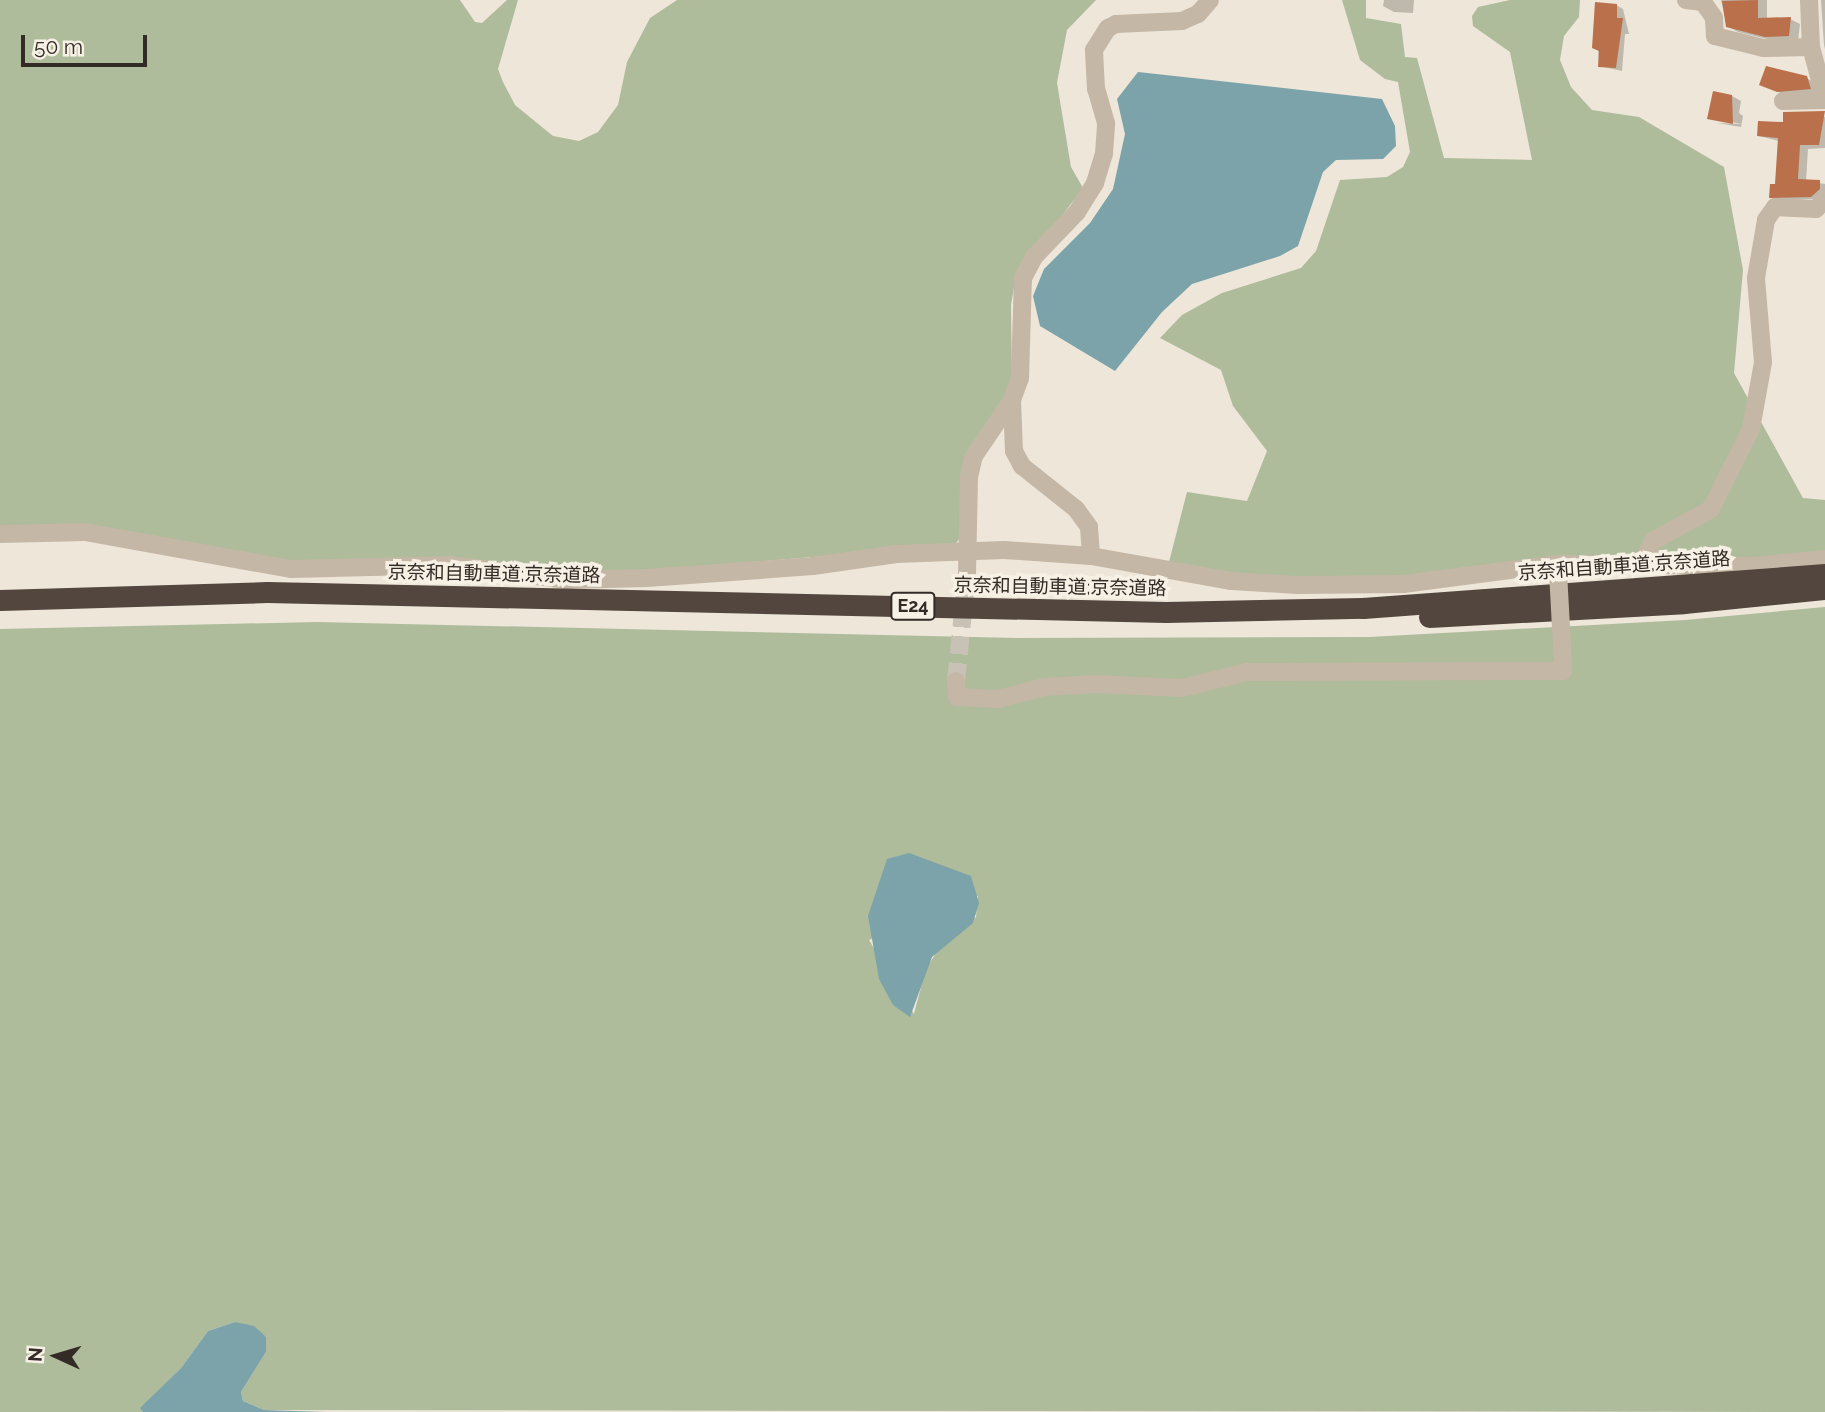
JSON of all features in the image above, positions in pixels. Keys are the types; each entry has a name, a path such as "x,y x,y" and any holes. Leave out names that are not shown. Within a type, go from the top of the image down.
{"highway":[{"name":"京奈和自動車道;京奈道路","path":"0,600 267,592 1166,612 1363,608 1825,575"},
{"name":"京奈和自動車道;京奈道路","path":"0,612 317,604 1017,621 1368,619 1684,603 1825,589"}],"street":[{"path":"1091,556 1089,527 1076,509 1022,466 1014,451 1012,400 1023,349 1019,305 1023,278 1034,257 1077,212 1095,183 1104,154 1107,123 1093,65 1097,44 1116,24 1182,21 1198,14 1210,0"},
{"path":"1686,0 1703,2 1714,18 1715,36 1764,48 1816,50"},
{"path":"1783,102 1825,99 1809,0"},
{"path":"1642,563 1653,541 1711,509 1751,429 1763,362 1756,278 1766,220 1775,207 1816,209 1825,199"},
{"path":"967,573 969,477 974,456 1012,400"},
{"path":"0,534 85,532 291,569 451,565 568,580 648,578 813,566 896,554 967,552 1091,556 1232,581 1297,585 1403,583 1642,563 1754,566 1825,559"},
{"path":"956,681 957,697 998,699 1044,687 1096,684 1182,688 1247,672 1563,671 1558,568"}],"green space":[{"path":"0,0 460,0 475,22 482,23 507,0 518,0 498,69 503,82 515,105 553,136 579,141 598,132 618,105 627,62 650,18 677,0 1096,0 1067,30 1057,83 1071,167 1083,188 1016,276 1011,305 1012,376 1005,396 967,453 961,536 955,545 647,571 568,573 452,558 292,562 86,524 0,526"},
{"path":"1342,0 1366,0 1366,18 1401,24 1405,57 1417,58 1444,158 1532,160 1510,52 1473,26 1472,16 1478,7 1510,0 1580,0 1579,17 1564,36 1560,60 1571,87 1592,110 1639,117 1724,167 1743,270 1734,373 1803,498 1825,500 1825,552 1754,558 1557,557 1402,576 1298,578 1233,574 1169,562 1187,492 1247,501 1267,451 1233,406 1221,370 1160,338 1182,315 1222,293 1301,268 1316,251 1340,180 1387,177 1403,167 1410,152 1398,82 1385,79 1360,60"},
{"path":"1825,607 1825,1412 264,1410 243,1401 241,1392 266,1352 266,1337 235,1322 208,1331 181,1368 141,1408 143,1412 0,1412 0,629 317,622 1017,638 1369,637 1685,620","holes":["978,896 976,917 941,946 926,968 914,1014 869,940"]}],"water":[{"path":"1138,72 1382,99 1395,126 1396,146 1383,159 1336,160 1323,172 1298,246 1280,256 1192,284 1162,312 1115,371 1040,326 1033,296 1044,269 1090,223 1113,189 1125,134 1117,99"},
{"path":"909,853 971,876 979,903 973,923 932,957 910,1017 893,1005 879,979 868,916 887,859"},
{"path":"235,1322 254,1326 266,1337 266,1352 241,1392 243,1401 264,1410 326,1412 143,1412 140,1408 181,1368 208,1331"}],"building":[{"path":"1758,0 1758,18 1791,17 1789,36 1765,37 1726,27 1722,1"},
{"path":"1595,2 1617,4 1617,18 1623,18 1616,68 1598,67 1599,51 1592,48"},
{"path":"1766,66 1807,76 1811,89 1777,92 1759,85"},
{"path":"1713,91 1732,95 1733,124 1707,119"},
{"path":"1825,111 1819,145 1800,145 1798,179 1820,180 1820,189 1811,197 1769,198 1770,184 1775,184 1778,138 1757,136 1758,121 1783,122 1783,112"}],"tunnel":[{"path":"956,681 967,573"}]}
